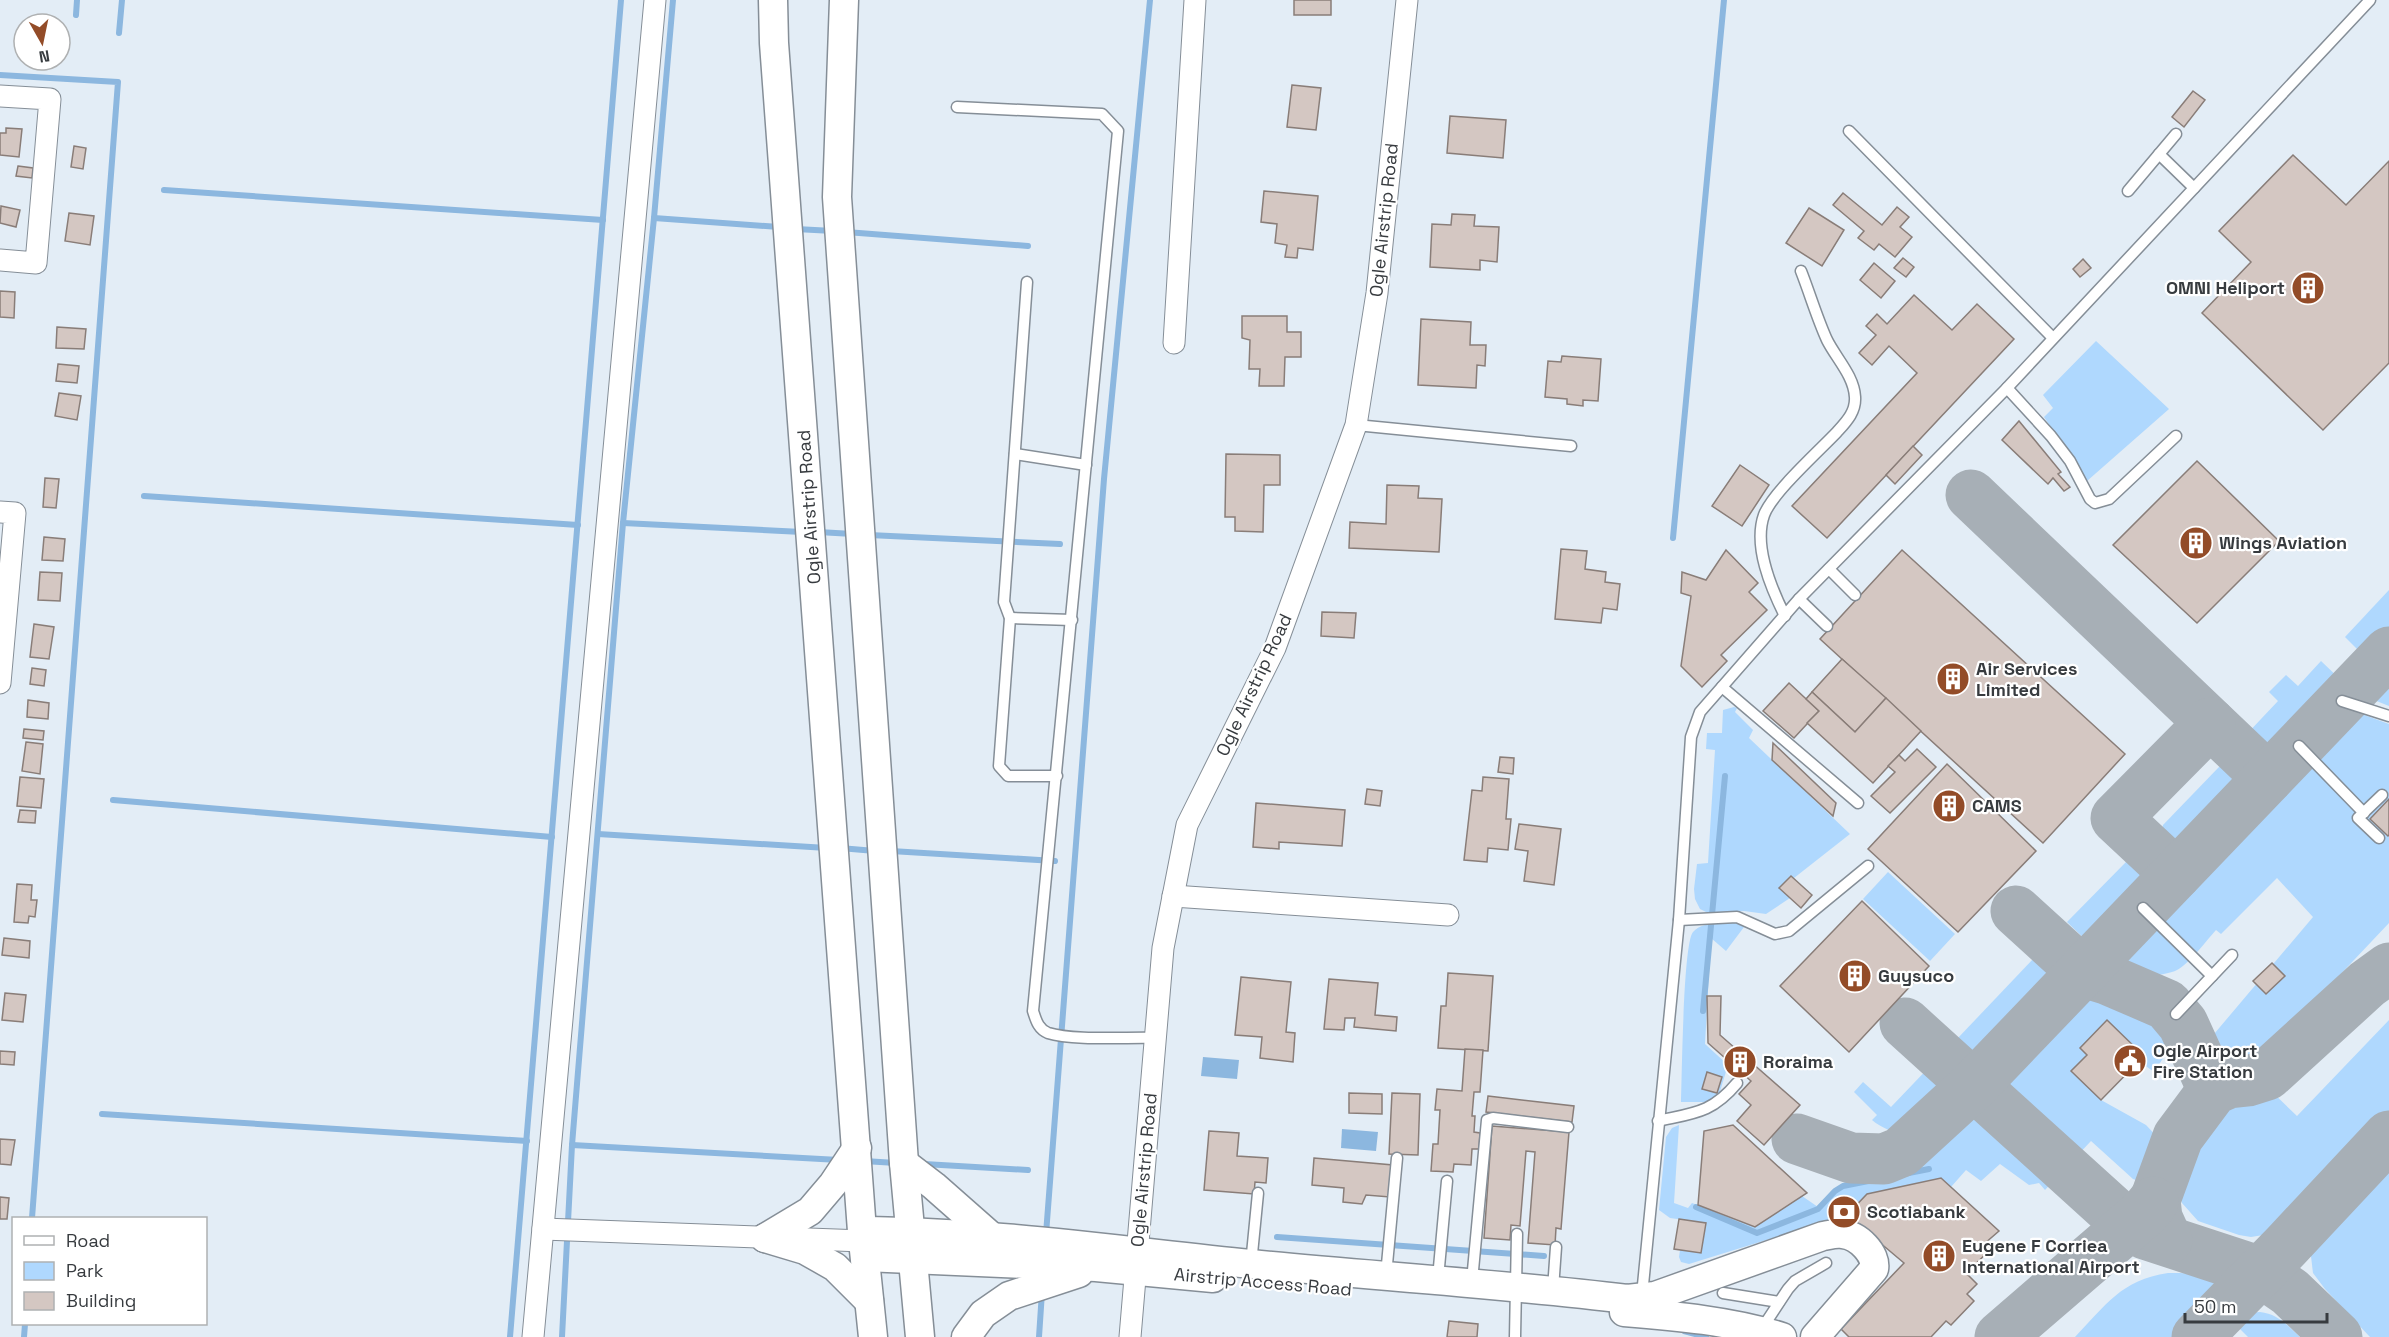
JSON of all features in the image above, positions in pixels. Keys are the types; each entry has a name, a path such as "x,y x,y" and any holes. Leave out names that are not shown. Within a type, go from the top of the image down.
{"street":[{"path":"533,1337 655,0"},
{"name":"Ogle Airstrip Road","path":"773,0 774,44 873,1337"},
{"path":"844,0 837,197 904,1163 920,1337"},
{"path":"1174,343 1195,0"},
{"name":"Ogle Airstrip Road","path":"1130,1337 1163,948 1187,825 1275,648 1356,425 1377,293 1407,0"},
{"path":"0,96 50,99 36,263 0,261"},
{"path":"0,512 15,513 0,683"},
{"path":"1173,896 1449,915"},
{"path":"765,1238 810,1211 833,1184 857,1149"},
{"path":"904,1163 993,1238"},
{"path":"543,1229 864,1243"},
{"name":"Airstrip Access Road","path":"864,1243 910,1232 993,1238 1136,1261 1516,1286 1642,1305 1771,1334"},
{"path":"1642,1305 1822,1236 1847,1235 1855,1238 1874,1255 1876,1262 1874,1269 1815,1337"},
{"path":"765,1238 805,1250 835,1267 869,1301"},
{"name":"Airstrip Access Road","path":"864,1243 913,1260 1096,1267 1136,1261 1386,1269 1472,1277 1516,1286"},
{"path":"966,1337 983,1314 1009,1296 1096,1267"}],"lane":[{"path":"1642,1305 1679,920 1691,737 1700,712 1799,599 2007,388 2052,337 2370,0"},
{"path":"957,107 1102,114 1118,131 1033,1011 1038,1025 1047,1033 1081,1037 1156,1038"},
{"path":"1849,131 2052,337"},
{"path":"2128,191 2176,134"},
{"path":"2159,154 2194,188"},
{"path":"1785,616 1777,600 1761,548 1764,514 1774,498 1851,416 1855,397 1849,375 1821,326 1801,271"},
{"path":"1027,282 1004,602 1010,618 999,766 1008,776 1056,776"},
{"path":"2007,388 2051,436 2070,461 2090,499 2096,503 2109,499 2176,436"},
{"path":"1356,425 1571,446"},
{"path":"1015,454 1086,465"},
{"path":"1829,569 1855,595"},
{"path":"1799,599 1827,626"},
{"path":"1010,618 1071,620"},
{"path":"1722,687 1858,803"},
{"path":"2342,701 2389,716"},
{"path":"2299,746 2364,813"},
{"path":"2379,838 2358,818 2382,795"},
{"path":"1679,920 1737,916 1775,934 1789,931 1868,866"},
{"path":"2143,908 2212,976"},
{"path":"2176,1014 2232,955"},
{"path":"1658,1121 1702,1111 1717,1104 1737,1083"},
{"path":"1472,1277 1487,1120 1493,1118 1568,1127"},
{"path":"1386,1269 1397,1158"},
{"path":"1439,1274 1447,1181"},
{"path":"1251,1264 1258,1193"},
{"path":"1515,1337 1517,1234"},
{"path":"1556,1250 1561,1292"},
{"path":"1771,1334 1779,1302 1795,1281 1826,1263"},
{"path":"1723,1293 1779,1302"}],"green space":[{"path":"2096,341 2169,409 2087,481 2044,417 2053,408 2043,395"},
{"path":"2389,590 2389,634 2366,658 2345,637"},
{"path":"2321,661 2344,683 2270,761 2244,737 2278,701 2269,692 2286,675 2298,686"},
{"path":"2389,670 2389,706 2369,698 2368,692"},
{"path":"1737,708 1735,712 1753,730 1749,738 1850,834 1794,878 1790,876 1780,888 1790,898 1766,914 1744,911 1708,913 1700,909 1695,899 1697,864 1708,863 1715,750 1706,749 1707,733 1722,733 1723,710"},
{"path":"2356,712 2389,724 2389,923 2249,1071 2209,1040 2313,917 2277,878 2221,934 2216,930 2192,958 2177,970 2164,974 2134,976 2119,971 2115,967 2114,958 2340,721"},
{"path":"2232,764 2240,768 2244,774 2245,782 2242,791 2188,846 2180,850 2168,847 2161,837 2163,825 2219,767"},
{"path":"2138,856 2148,860 2155,871 2152,886 2093,947 2067,922 2131,857"},
{"path":"1888,872 1955,934 1930,961 1863,899"},
{"path":"1718,922 1733,922 1744,927 1726,951 1711,938 1705,1044 1728,1065 1718,1098 1710,1102 1681,1102 1685,985 1690,942 1695,930"},
{"path":"2044,954 2063,971 2063,981 1981,1064 1957,1039 2034,958"},
{"path":"2099,985 2133,1008 2157,1016 2166,1022 2172,1035 2167,1051 2154,1072 2139,1061 2101,1100 2146,1125 2161,1141 2162,1152 2152,1179 2145,1183 2133,1179 2091,1141 2075,1158 2004,1090 2003,1078 2006,1069 2085,990"},
{"path":"2389,1020 2389,1123 2287,1226 2276,1233 2251,1237 2198,1221 2182,1203 2175,1174 2188,1136 2224,1102 2245,1092 2270,1090 2297,1116"},
{"path":"1935,1061 1963,1085 1933,1116 1911,1130 1899,1132 1886,1129 1872,1120 1877,1115 1854,1092 1863,1082 1891,1107"},
{"path":"1981,1106 1990,1109 2059,1175 2045,1190 2039,1183 2029,1185 2000,1164 1981,1181 1966,1170 1951,1187 1941,1178 1867,1194 1847,1215 1689,1264 1681,1262 1680,1250 1701,1253 1706,1223 1670,1218 1659,1210 1666,1137 1672,1128 1679,1125 1674,1203 1688,1208 1692,1203 1755,1227 1802,1196 1818,1207 1845,1182 1836,1171 1843,1165 1864,1169 1885,1167 1913,1160 1943,1140"},
{"path":"2389,1151 2389,1337 2370,1337 2313,1273 2310,1248 2312,1237 2321,1222"},
{"path":"2168,1273 2203,1276 2214,1283 2218,1289 2215,1300 2179,1337 2075,1337 2126,1288 2152,1276"},
{"path":"2260,1312 2277,1318 2300,1337 2248,1337 2231,1320 2246,1313"}],"shaded area":[{"path":"1203,1057 1239,1060 1237,1079 1201,1076"},
{"path":"1342,1129 1378,1132 1376,1151 1341,1148"}],"building":[{"path":"1294,0 1331,0 1331,15 1294,15"},
{"path":"1292,85 1321,88 1316,130 1287,127"},
{"path":"2193,91 2205,100 2184,127 2172,117"},
{"path":"1450,116 1506,120 1503,158 1447,153"},
{"path":"6,128 22,129 19,157 0,155 0,133 6,133"},
{"path":"74,146 86,148 83,169 71,167"},
{"name":"OMNI Heliport","path":"2293,155 2346,205 2389,161 2389,363 2323,430 2202,313 2251,262 2219,231"},
{"path":"18,166 33,168 32,178 16,176"},
{"path":"1264,191 1318,196 1313,250 1298,248 1297,258 1285,257 1287,245 1275,243 1277,224 1261,222"},
{"path":"1843,193 1882,225 1897,207 1909,217 1900,227 1912,237 1895,257 1879,244 1874,250 1858,238 1864,231 1833,205"},
{"path":"1,206 20,210 16,227 0,223"},
{"path":"1809,208 1844,230 1822,266 1786,243"},
{"path":"69,213 94,216 90,245 65,241"},
{"path":"1452,214 1475,215 1474,226 1499,227 1497,262 1480,260 1480,270 1430,267 1432,224 1451,225"},
{"path":"1903,258 1914,267 1906,277 1894,268"},
{"path":"2083,259 2091,268 2080,277 2073,269"},
{"path":"1874,263 1895,281 1881,298 1860,280"},
{"path":"0,291 15,292 14,318 0,317"},
{"path":"1914,295 1952,330 1977,304 2014,339 1827,538 1792,506 1917,373 1889,346 1872,365 1859,353 1876,335 1866,326 1877,314 1887,324"},
{"path":"1242,316 1287,316 1287,332 1301,332 1301,357 1285,357 1284,386 1259,386 1260,369 1249,369 1250,340 1242,338"},
{"path":"1421,319 1471,322 1470,345 1486,345 1485,366 1477,365 1476,388 1418,385"},
{"path":"57,327 86,329 84,349 56,348"},
{"path":"1562,356 1601,359 1598,401 1583,400 1583,406 1567,404 1567,399 1545,397 1548,361 1561,362"},
{"path":"58,364 79,366 77,383 56,381"},
{"path":"59,393 81,396 77,420 55,416"},
{"path":"2019,421 2061,472 2058,474 2070,487 2064,491 2053,478 2048,484 2002,440"},
{"path":"1913,446 1922,455 1895,484 1886,475"},
{"path":"1226,454 1280,455 1280,485 1264,485 1263,532 1235,531 1235,517 1225,517"},
{"name":"Wings Aviation","path":"2197,461 2279,541 2197,623 2113,545"},
{"path":"1740,465 1769,485 1742,526 1712,506"},
{"path":"45,478 59,479 56,508 43,507"},
{"path":"1387,485 1419,486 1418,498 1442,499 1439,552 1349,548 1350,522 1386,524"},
{"path":"44,537 65,539 63,561 42,560"},
{"path":"1561,549 1587,551 1585,569 1606,572 1605,582 1620,584 1617,610 1603,608 1601,623 1555,619"},
{"path":"1726,550 1758,583 1749,592 1767,610 1721,655 1727,661 1702,687 1681,666 1691,596 1681,593 1682,572 1706,580"},
{"name":"Air Services Limited","path":"1902,550 2125,754 2043,843 1820,639"},
{"path":"40,572 62,573 60,601 38,600"},
{"path":"1322,612 1356,613 1354,638 1321,636"},
{"path":"34,624 54,627 49,659 30,657"},
{"path":"1842,659 1886,698 1855,732 1812,692"},
{"path":"32,668 46,670 44,686 30,684"},
{"path":"1789,683 1819,711 1794,738 1763,711"},
{"path":"1812,692 1855,732 1886,698 1921,731 1873,783 1807,723 1819,711 1806,699"},
{"path":"28,700 49,703 48,719 27,717"},
{"path":"24,729 44,731 43,740 23,738"},
{"path":"26,742 43,744 40,774 22,771"},
{"path":"1773,743 1836,803 1833,816 1772,760"},
{"path":"1917,749 1936,767 1890,813 1871,796 1895,772 1888,766 1899,755 1905,761"},
{"path":"1500,757 1514,758 1513,774 1498,772"},
{"name":"CAMS","path":"1947,764 2036,851 1958,932 1868,849"},
{"path":"20,777 44,779 41,808 17,806"},
{"path":"1483,777 1509,779 1506,819 1511,819 1508,850 1488,848 1487,862 1464,860 1472,790 1482,791"},
{"path":"1367,789 1382,791 1380,806 1365,804"},
{"path":"2389,799 2389,835 2388,836 2370,819"},
{"path":"1256,803 1345,810 1342,846 1279,842 1279,849 1253,847"},
{"path":"20,810 36,811 35,823 18,822"},
{"path":"1519,824 1561,829 1554,885 1524,881 1528,851 1515,849"},
{"path":"1791,876 1812,895 1801,908 1779,888"},
{"path":"17,884 32,885 31,900 37,900 35,917 29,916 28,923 14,922"},
{"name":"Guysuco","path":"1862,901 1929,966 1849,1052 1780,986"},
{"path":"4,938 30,941 29,958 2,955"},
{"path":"2272,963 2285,976 2266,994 2253,981"},
{"path":"1448,973 1493,976 1488,1051 1438,1048 1441,1006 1446,1006"},
{"path":"1241,977 1291,982 1286,1032 1295,1033 1293,1062 1260,1058 1262,1037 1235,1035"},
{"path":"1329,979 1378,983 1375,1015 1397,1017 1396,1031 1354,1027 1355,1018 1345,1018 1344,1030 1324,1029"},
{"path":"5,993 26,995 23,1022 2,1020"},
{"name":"Roraima","path":"1707,996 1721,996 1720,1035 1800,1105 1764,1145 1737,1121 1751,1105 1739,1094 1751,1081 1708,1043"},
{"path":"2107,1020 2144,1056 2101,1100 2071,1071 2087,1055 2080,1048"},
{"path":"1465,1049 1483,1050 1480,1092 1474,1092 1472,1116 1475,1116 1474,1132 1480,1133 1479,1149 1472,1149 1471,1165 1454,1164 1453,1172 1431,1171 1433,1144 1438,1144 1440,1110 1435,1110 1437,1089 1462,1091"},
{"path":"0,1051 15,1052 14,1065 0,1064"},
{"path":"1707,1072 1722,1077 1717,1093 1702,1089"},
{"path":"1349,1093 1382,1094 1382,1114 1349,1113"},
{"path":"1392,1093 1420,1094 1418,1155 1389,1154"},
{"path":"1488,1096 1574,1106 1572,1122 1486,1112"},
{"path":"1733,1125 1807,1193 1755,1227 1698,1205 1704,1131"},
{"path":"1492,1126 1569,1132 1561,1229 1556,1228 1555,1245 1528,1243 1535,1152 1526,1151 1520,1226 1511,1225 1510,1240 1484,1238"},
{"path":"1209,1131 1239,1133 1237,1156 1268,1158 1266,1183 1255,1182 1254,1194 1204,1190"},
{"path":"0,1139 15,1140 11,1165 0,1164"},
{"path":"1314,1158 1393,1165 1390,1197 1366,1195 1362,1204 1343,1202 1344,1188 1312,1185"},
{"name":"Eugene F Corriea International Airport","path":"1941,1178 1999,1231 1984,1244 1990,1250 1966,1273 1977,1284 1967,1294 1974,1301 1951,1325 1946,1321 1931,1337 1849,1337 1841,1329 1904,1263 1847,1215 1867,1194"},
{"path":"0,1197 9,1198 7,1219 0,1219"},
{"path":"1679,1219 1706,1223 1701,1253 1674,1249"},
{"path":"1449,1321 1478,1324 1477,1337 1447,1337"}],"waterway":[{"path":"76,15 77,0"},
{"path":"119,33 122,0"},
{"path":"510,1337 621,0"},
{"path":"562,1337 572,1145 623,523 654,218 673,0"},
{"path":"1046,1234 1104,479 1150,0"},
{"path":"1673,538 1724,0"},
{"path":"0,75 118,82 32,1217"},
{"path":"164,190 603,220"},
{"path":"654,218 779,227"},
{"path":"796,229 833,231"},
{"path":"846,232 1028,246"},
{"path":"144,496 578,525"},
{"path":"623,523 802,532"},
{"path":"818,532 853,534"},
{"path":"869,535 1060,544"},
{"path":"1703,1011 1725,776"},
{"path":"113,800 552,837"},
{"path":"598,834 827,848"},
{"path":"840,848 875,851"},
{"path":"891,851 1055,861"},
{"path":"102,1114 527,1141"},
{"path":"572,1145 839,1160"},
{"path":"864,1161 896,1163"},
{"path":"924,1164 1028,1170"},
{"path":"1696,1207 1757,1233 1818,1209 1843,1186 1929,1169"},
{"path":"1277,1237 1544,1256"},
{"path":"1039,1337 1042,1292"},
{"path":"24,1337 25,1325"},
{"path":"1684,1331 1706,1337"}],"taxiway":[{"path":"1971,495 2268,778"},
{"path":"1797,1139 1851,1158 1884,1159 1901,1152 1973,1086 2389,652"},
{"path":"2176,874 2116,818 2210,723"},
{"path":"2016,911 2083,972 2109,980 2167,1005 2183,1024 2213,1090"},
{"path":"2167,1240 2157,1218 2155,1200 2178,1137 2213,1090 2229,1083 2248,1081 2267,1075 2367,984 2389,968"},
{"path":"1905,1023 2128,1225 2145,1234 2261,1272 2290,1292 2337,1337"},
{"path":"2197,1337 2389,1136"},
{"path":"2000,1337 2144,1213 2153,1202"}],"place":[{"name":"OMNI Heliport","path":"2308,288"},
{"name":"Wings Aviation","path":"2196,543"},
{"name":"Air Services Limited","path":"1953,679"},
{"name":"CAMS","path":"1949,806"},
{"name":"Guysuco","path":"1855,976"},
{"name":"Ogle Airport Fire Station","path":"2130,1061"},
{"name":"Roraima","path":"1740,1062"},
{"name":"Scotiabank","path":"1844,1212"},
{"name":"Eugene F Corriea International Airport","path":"1939,1256"}]}
